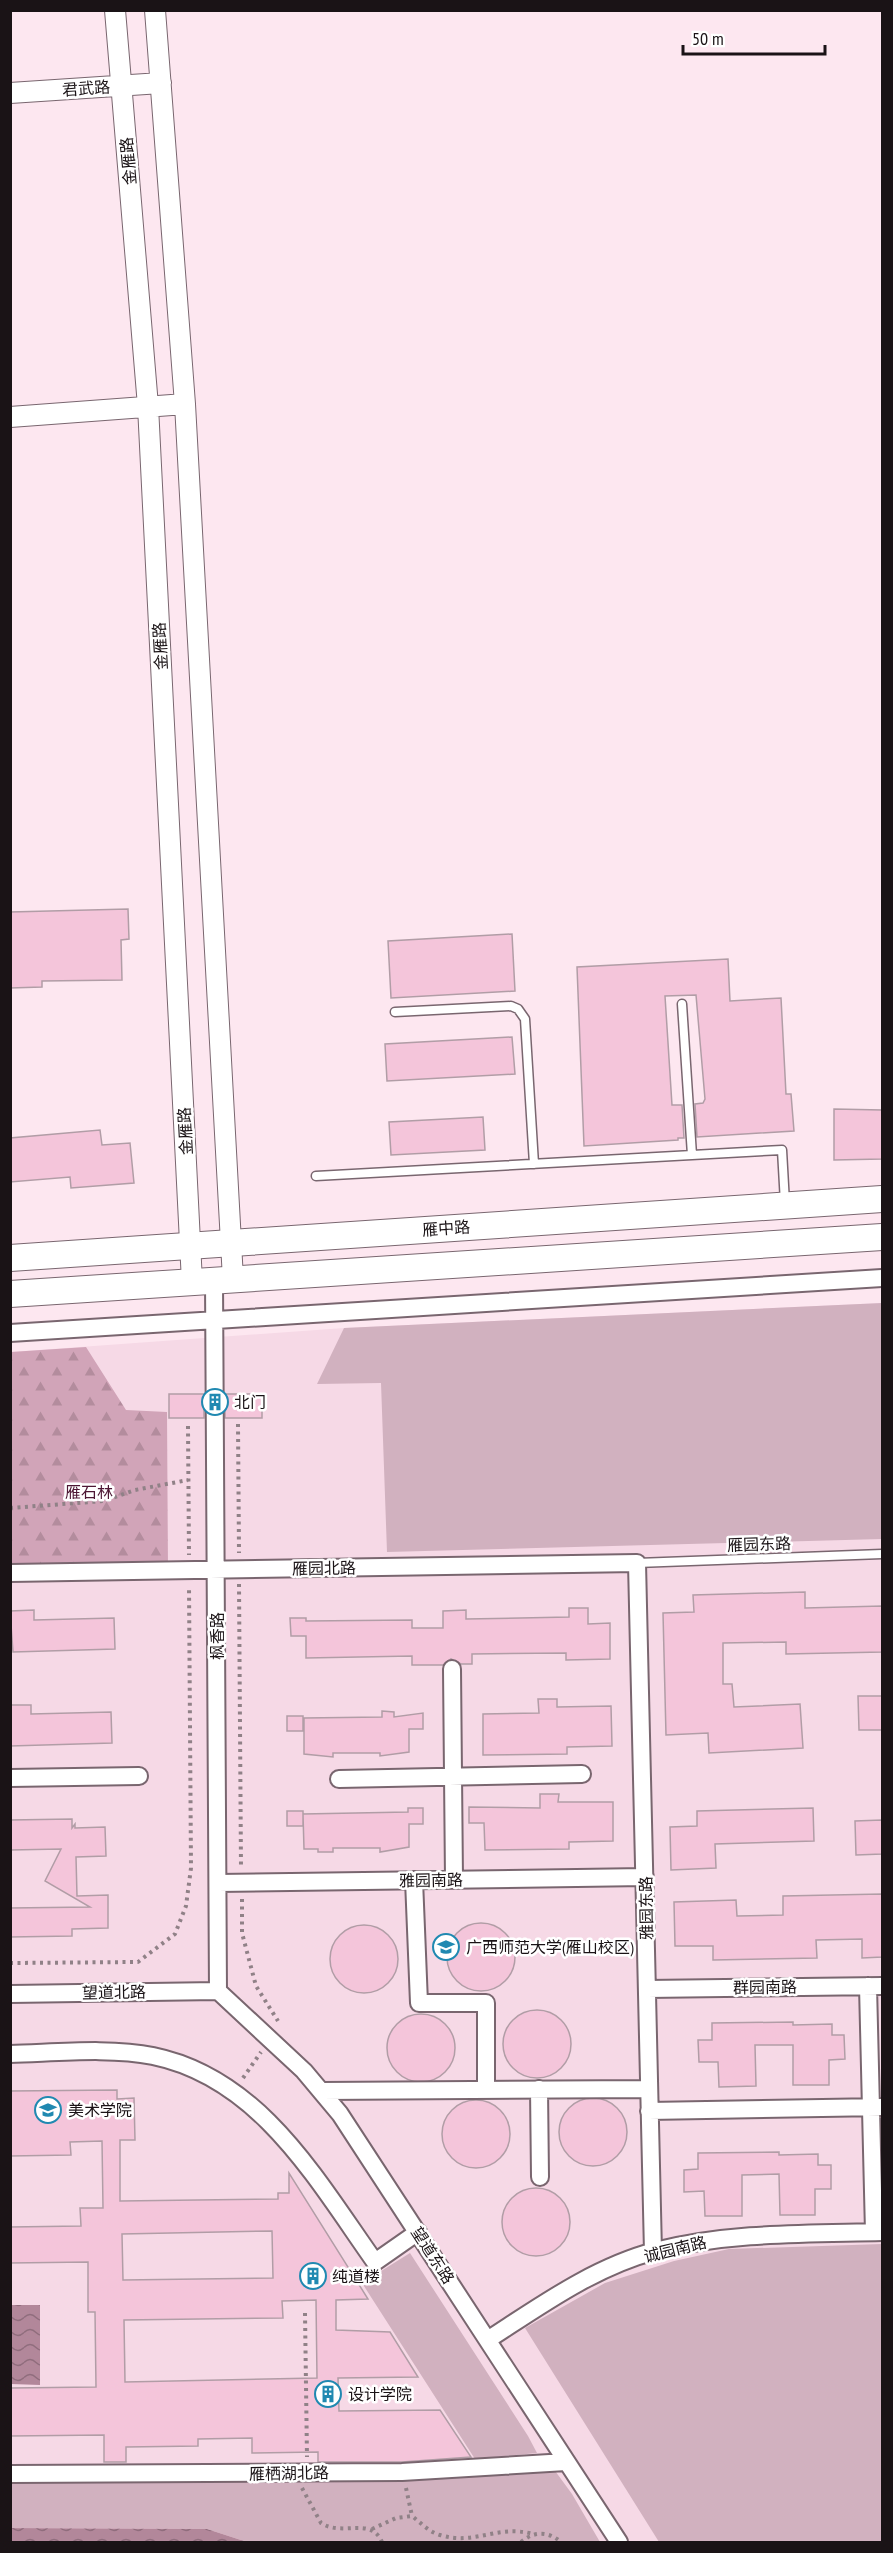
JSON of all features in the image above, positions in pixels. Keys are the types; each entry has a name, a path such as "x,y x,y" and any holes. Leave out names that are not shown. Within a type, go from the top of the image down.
{"main road":[{"name":"雁中路","path":"10,1258 882,1199"},
{"path":"10,1294 882,1237"}],"street":[{"name":"金雁路","path":"115,10 148,406 190,1245 213,1280"},
{"path":"155,10 185,404 230,1242 213,1280"},
{"name":"君武路","path":"10,93 161,83"},
{"path":"10,417 185,404"},
{"path":"10,1333 882,1278"},
{"name":"枫香路","path":"213,1280 217,1570 218,1991"},
{"name":"雁园北路","path":"10,1573 637,1563"},
{"name":"雅园东路","path":"637,1563 653,2252"},
{"path":"452,1669 454,1879"},
{"path":"339,1779 582,1774"},
{"path":"10,1778 140,1776"},
{"name":"雅园南路","path":"218,1883 645,1877"},
{"path":"414,1880 419,2003 486,2003 486,2090"},
{"path":"875,1986 878,2232"},
{"name":"群园南路","path":"647,1989 875,1986"},
{"name":"望道东路","path":"218,1991 271,2038 322,2091 489,2339 619,2542"},
{"name":"望道北路","path":"10,1994 218,1991"},
{"path":"10,2054 94,2052 150,2055 201,2072 234,2090 282,2134 375,2262 418,2232"},
{"path":"539,2089 540,2177"},
{"path":"322,2091 649,2089"},
{"path":"649,2111 877,2107"},
{"name":"诚园南路","path":"489,2339 552,2298 598,2274 653,2252 712,2240 769,2234 878,2232"},
{"name":"雁栖湖北路","path":"10,2474 402,2472 566,2462"}],"lane":[{"path":"682,1004 692,1155"},
{"path":"395,1012 511,1006 518,1009 525,1019 534,1164"},
{"path":"316,1176 782,1150 785,1206"},
{"name":"雁园东路","path":"637,1563 882,1554"}],"path":[{"path":"234,2090 280,2024 256,1986 242,1933 238,1425"},
{"path":"10,1963 138,1962 175,1934 186,1906 191,1868 188,1426"},
{"path":"10,1508 104,1501 135,1490 188,1480"},
{"path":"305,2313 301,2473 321,2523 335,2530 372,2529 396,2518 412,2516"},
{"path":"402,2472 412,2516 431,2531 450,2537 477,2537 506,2529 548,2535 561,2542"},
{"path":"372,2529 378,2533 382,2542"},
{"path":"521,2542 533,2534"}],"shaded area":[{"name":"广西师范大学(雁山校区)","path":"882,1303 882,2542 11,2542 11,1352 344,1328"},
{"path":"882,1303 882,1539 387,1552 381,1383 317,1384 344,1328"},
{"path":"882,2244 882,2542 659,2542 525,2328 605,2283 674,2261 729,2249"},
{"path":"410,2253 537,2453 475,2459 362,2283"},
{"path":"550,2464 572,2494 600,2542 247,2542 207,2529 11,2528 11,2474"}],"green space":[{"name":"雁石林","path":"86,1347 126,1410 167,1412 168,1571 11,1573 11,1352"}],"water":[{"path":"11,2305 40,2305 40,2385 11,2384"},
{"path":"11,2528 207,2529 247,2542 11,2542"}],"building":[{"path":"128,909 129,939 121,940 122,980 42,981 42,987 10,988 10,912"},
{"path":"512,934 515,991 391,998 388,941"},
{"path":"728,959 730,1001 781,998 786,1094 791,1094 794,1131 697,1137 695,1104 703,1103 705,1099 696,995 665,996 672,1105 682,1105 684,1138 584,1146 577,967"},
{"path":"512,1037 515,1074 387,1081 385,1044"},
{"path":"834,1109 882,1110 882,1159 834,1160"},
{"path":"483,1117 485,1150 391,1155 389,1122"},
{"path":"100,1130 102,1145 130,1143 134,1183 71,1188 70,1177 10,1182 10,1138"},
{"path":"169,1394 204,1394 204,1418 169,1418"},
{"path":"225,1394 262,1394 262,1418 225,1418"},
{"path":"805,1592 805,1608 882,1606 882,1652 786,1654 786,1642 723,1643 723,1684 732,1684 734,1707 800,1704 803,1748 709,1753 708,1733 666,1735 663,1613 694,1612 693,1595"},
{"path":"569,1608 588,1608 588,1624 610,1623 610,1659 566,1660 566,1653 472,1654 472,1664 461,1664 451,1659 443,1665 412,1665 412,1656 306,1658 306,1636 291,1636 290,1618 306,1618 306,1621 412,1620 412,1628 443,1628 443,1611 466,1610 466,1619 569,1617"},
{"path":"34,1610 34,1620 114,1618 115,1649 13,1652 10,1611"},
{"path":"858,1696 882,1696 882,1730 859,1730"},
{"path":"538,1699 557,1699 557,1707 611,1706 612,1746 567,1747 567,1754 483,1755 483,1714 539,1713"},
{"path":"10,1705 31,1705 31,1714 111,1712 112,1743 10,1746"},
{"path":"382,1711 394,1712 394,1717 423,1713 423,1729 409,1729 409,1752 380,1756 380,1753 333,1753 333,1757 304,1754 304,1718 382,1717"},
{"path":"287,1716 303,1716 303,1731 287,1731"},
{"path":"540,1794 559,1794 558,1802 613,1802 613,1841 569,1842 569,1849 485,1850 484,1823 469,1823 469,1807 540,1808"},
{"path":"408,1808 423,1808 423,1824 409,1824 409,1847 380,1852 380,1848 333,1848 333,1852 304,1849 303,1814 408,1812"},
{"path":"813,1808 814,1841 715,1844 716,1868 671,1870 670,1827 697,1826 697,1811"},
{"path":"287,1811 303,1811 303,1826 287,1826"},
{"path":"72,1819 72,1828 75,1824 75,1828 105,1827 106,1856 76,1857 77,1896 108,1895 108,1928 72,1929 72,1936 10,1937 10,1908 90,1907 45,1881 61,1849 10,1850 10,1820"},
{"path":"882,1820 882,1854 856,1855 855,1821"},
{"path":"882,1894 882,1957 862,1958 862,1939 816,1940 817,1958 713,1960 713,1946 675,1946 674,1902 736,1900 737,1916 783,1915 783,1896"},
{"path":"481,1923 494,1926 505,1933 512,1944 515,1957 512,1970 505,1981 494,1988 481,1991 468,1988 457,1981 450,1970 447,1957 450,1944 457,1933 468,1926"},
{"path":"364,1925 377,1928 388,1935 395,1946 398,1959 395,1972 388,1983 377,1990 364,1993 351,1990 340,1983 333,1972 330,1959 333,1946 340,1935 351,1928"},
{"path":"537,2010 550,2013 561,2020 568,2031 571,2044 568,2057 561,2068 550,2075 537,2078 524,2075 513,2068 506,2057 503,2044 506,2031 513,2020 524,2013"},
{"path":"421,2014 434,2017 445,2024 452,2035 455,2048 452,2061 445,2072 434,2079 421,2082 408,2079 397,2072 390,2061 387,2048 390,2035 397,2024 408,2017"},
{"path":"793,2022 793,2025 832,2024 832,2035 844,2035 845,2059 829,2060 829,2085 793,2085 793,2045 755,2045 756,2086 719,2087 718,2062 699,2062 698,2040 712,2040 712,2023"},
{"name":"纯道楼","path":"117,2090 117,2099 134,2098 135,2140 120,2140 120,2201 278,2199 278,2193 289,2193 289,2173 368,2299 336,2300 336,2330 390,2332 418,2377 338,2378 339,2411 440,2410 471,2457 402,2462 318,2462 318,2452 252,2453 252,2438 198,2439 198,2446 126,2447 126,2462 104,2462 104,2435 10,2436 10,2388 96,2387 95,2312 88,2312 88,2262 10,2263 10,2227 81,2226 80,2208 103,2208 102,2141 70,2142 71,2155 10,2156 10,2091","holes":["272,2231 273,2278 123,2280 122,2234","316,2300 317,2378 125,2382 124,2320 283,2318 282,2301"]},
{"path":"593,2098 606,2101 617,2108 624,2119 627,2132 624,2145 617,2156 606,2163 593,2166 580,2163 569,2156 562,2145 559,2132 562,2119 569,2108 580,2101"},
{"path":"476,2100 489,2103 500,2110 507,2121 510,2134 507,2147 500,2158 489,2165 476,2168 463,2165 452,2158 445,2147 442,2134 445,2121 452,2110 463,2103"},
{"path":"779,2152 779,2155 818,2154 818,2165 831,2165 831,2189 815,2189 815,2215 780,2215 779,2174 742,2175 742,2216 705,2216 704,2191 684,2192 684,2170 698,2169 698,2153"},
{"path":"536,2188 549,2191 560,2198 567,2209 570,2222 567,2235 560,2246 549,2253 536,2256 523,2253 512,2246 505,2235 502,2222 505,2209 512,2198 523,2191"}],"place":[{"name":"北门","path":"215,1402"},
{"name":"广西师范大学(雁山校区)","path":"446,1947"},
{"name":"美术学院","path":"48,2110"},
{"name":"纯道楼","path":"313,2276"},
{"name":"设计学院","path":"328,2394"}]}
